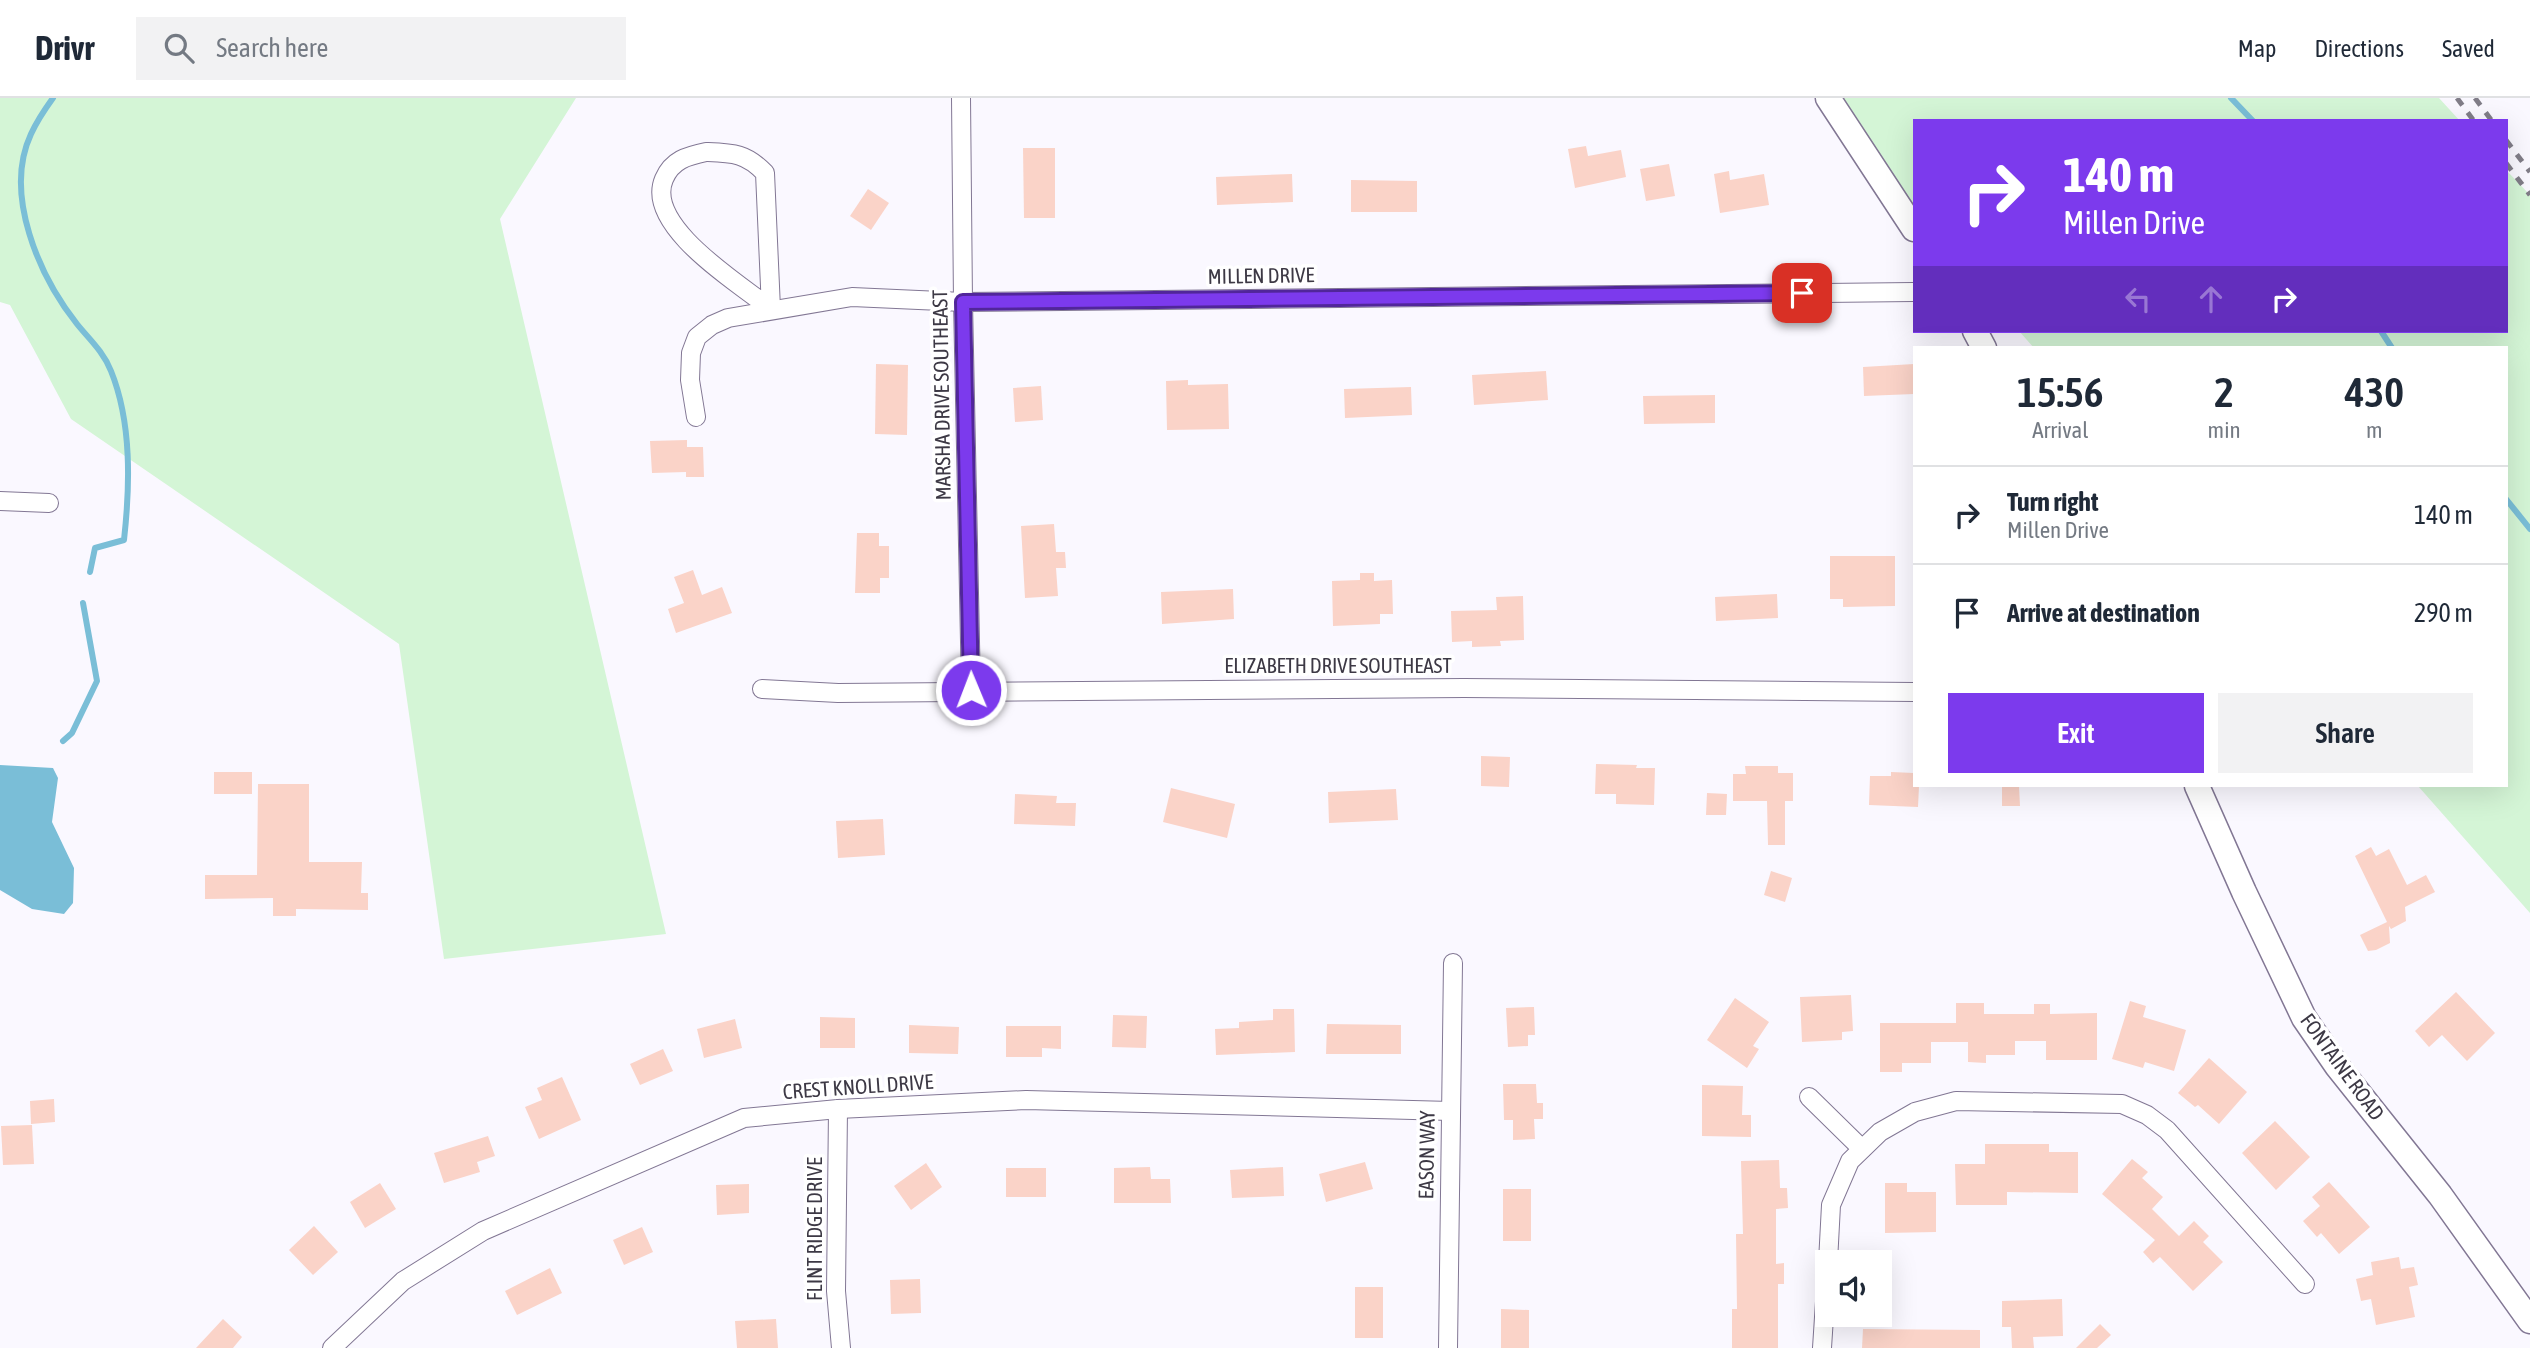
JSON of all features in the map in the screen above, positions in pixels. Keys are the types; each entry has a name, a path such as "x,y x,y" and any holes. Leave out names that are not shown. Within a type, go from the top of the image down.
{"main road":[{"path":"1828,98 1913,227"},
{"name":"FONTAINE ROAD","path":"2197,787 2304,1018 2337,1066 2440,1195 2530,1321"}],"street":[{"name":"MARSHA DRIVE SOUTHEAST","path":"961,98 971,690"},
{"path":"706,152 732,153 752,159 765,173 771,309 683,239 662,206 662,183 670,166 688,155 706,152"},
{"name":"MILLEN DRIVE","path":"696,417 690,380 691,353 697,337 712,325 728,318 771,309 852,297 963,302 1913,292"},
{"path":"0,501 49,503"},
{"name":"ELIZABETH DRIVE SOUTHEAST","path":"762,689 838,693 1477,688 1913,692"},
{"name":"EASON WAY","path":"1448,1348 1453,963"},
{"path":"1809,1097 1862,1149"},
{"name":"CREST KNOLL DRIVE","path":"332,1348 403,1281 483,1231 744,1118 838,1109 1026,1100 1451,1111"},
{"path":"1829,1250 1831,1205 1850,1161 1880,1132 1915,1112 1956,1101 2122,1104 2147,1115 2167,1130 2305,1284"},
{"name":"FLINT RIDGE DRIVE","path":"838,1109 836,1291 841,1348"},
{"path":"1822,1348 1823,1327"}],"green space":[{"path":"0,98 576,98 500,219 666,934 444,959 399,644 71,419 10,305 0,302"},
{"path":"1815,98 2439,98 2458,119 1913,119 1913,210"},
{"path":"2508,172 2530,195 2530,913 2419,787 2508,787 2508,346 2032,346 2021,333 2508,333"}],"water":[{"path":"0,765 53,768 58,778 52,822 74,868 73,903 64,914 32,909 0,890"}],"building":[{"path":"1586,146 1588,156 1621,150 1626,177 1575,188 1568,149"},
{"path":"1023,148 1055,148 1055,218 1024,218"},
{"path":"1669,164 1675,196 1646,201 1640,169"},
{"path":"1729,171 1730,180 1764,174 1769,205 1720,213 1714,174"},
{"path":"1292,174 1293,202 1217,205 1216,177"},
{"path":"1351,180 1417,181 1417,212 1351,212"},
{"path":"868,189 889,203 871,230 850,216"},
{"path":"876,364 908,365 907,435 875,434"},
{"path":"1913,364 1913,394 1864,396 1863,367"},
{"path":"1546,371 1548,400 1474,405 1472,375"},
{"path":"1188,380 1188,385 1228,384 1229,429 1167,430 1166,381"},
{"path":"1041,386 1043,420 1015,422 1013,388"},
{"path":"1411,387 1412,415 1345,418 1344,389"},
{"path":"1715,395 1715,423 1644,424 1643,396"},
{"path":"687,440 687,447 703,447 704,477 686,477 686,472 652,473 650,441"},
{"path":"1054,524 1056,552 1065,552 1066,568 1056,568 1058,596 1025,598 1021,526"},
{"path":"857,533 879,533 879,546 889,546 889,578 880,578 880,593 855,593"},
{"path":"1830,556 1895,556 1895,606 1843,607 1843,599 1830,599"},
{"path":"693,570 702,595 722,587 732,613 676,633 668,609 684,603 674,577"},
{"path":"1360,573 1374,573 1374,581 1392,580 1393,614 1380,614 1380,624 1333,626 1332,581 1360,580"},
{"path":"1233,589 1234,619 1162,624 1161,592"},
{"path":"1777,594 1778,618 1716,621 1715,597"},
{"path":"1523,596 1524,640 1500,641 1501,646 1472,647 1472,641 1452,642 1451,611 1497,610 1496,597"},
{"path":"1481,756 1510,757 1509,787 1481,786"},
{"path":"1596,764 1655,768 1654,805 1616,804 1616,794 1595,794"},
{"path":"1745,766 1778,766 1778,773 1793,773 1793,801 1785,801 1785,845 1768,845 1767,801 1733,801 1733,774 1746,774"},
{"path":"214,772 252,772 252,794 214,794"},
{"path":"1891,772 1913,773 1913,787 1919,787 1918,807 1869,805 1870,776 1891,776"},
{"path":"258,784 309,784 309,862 362,862 361,893 368,893 368,910 296,909 296,916 273,916 273,898 205,899 205,875 257,875"},
{"path":"2002,787 2019,787 2020,806 2002,806"},
{"path":"1171,788 1235,804 1227,838 1163,822"},
{"path":"1396,789 1398,820 1329,823 1328,792"},
{"path":"1707,793 1727,794 1726,815 1706,815"},
{"path":"1015,794 1057,796 1056,803 1076,803 1075,826 1014,824"},
{"path":"883,819 885,855 838,858 836,821"},
{"path":"2371,847 2376,856 2389,849 2407,885 2426,875 2435,892 2405,907 2406,921 2391,929 2389,926 2390,943 2368,951 2360,935 2387,922 2355,856"},
{"path":"1771,871 1792,878 1785,902 1764,895"},
{"path":"2456,992 2495,1033 2467,1061 2442,1035 2429,1047 2415,1031"},
{"path":"1851,995 1853,1031 1842,1032 1842,1040 1802,1042 1800,997"},
{"path":"1735,998 1769,1022 1753,1046 1759,1049 1747,1068 1707,1040"},
{"path":"2130,1001 2146,1006 2143,1017 2186,1030 2174,1071 2145,1062 2143,1068 2112,1059"},
{"path":"1956,1003 1984,1003 1984,1014 2034,1014 2034,1004 2050,1004 2050,1014 2097,1013 2097,1060 2046,1060 2046,1041 2015,1041 2015,1055 1986,1055 1986,1063 1968,1062 1968,1042 1931,1042 1931,1063 1902,1063 1902,1072 1880,1072 1880,1023 1956,1023"},
{"path":"1534,1007 1535,1035 1528,1035 1528,1046 1508,1047 1506,1008"},
{"path":"1273,1009 1294,1009 1295,1052 1216,1055 1215,1029 1239,1028 1239,1022 1273,1020"},
{"path":"1113,1015 1147,1016 1146,1048 1112,1047"},
{"path":"820,1017 855,1018 855,1048 820,1048"},
{"path":"735,1019 742,1048 704,1058 697,1029"},
{"path":"1327,1024 1401,1025 1401,1054 1326,1054"},
{"path":"909,1025 959,1027 958,1054 909,1053"},
{"path":"1006,1026 1061,1026 1061,1049 1042,1048 1042,1057 1006,1057"},
{"path":"663,1049 673,1071 640,1085 630,1064"},
{"path":"2209,1058 2247,1092 2219,1124 2198,1105 2195,1107 2178,1093"},
{"path":"562,1077 581,1120 539,1139 525,1107 542,1100 537,1088"},
{"path":"1503,1084 1536,1084 1537,1103 1543,1103 1543,1119 1534,1119 1535,1139 1513,1140 1513,1120 1504,1120"},
{"path":"1702,1085 1743,1086 1742,1115 1751,1115 1751,1137 1702,1136"},
{"path":"54,1099 55,1122 31,1124 30,1101"},
{"path":"2275,1121 2310,1157 2276,1190 2242,1153"},
{"path":"32,1125 34,1164 3,1165 1,1126"},
{"path":"488,1136 495,1156 477,1162 480,1172 444,1183 434,1153"},
{"path":"1985,1144 2049,1144 2049,1152 2078,1152 2078,1193 2007,1192 2007,1205 1956,1205 1955,1164 1985,1164"},
{"path":"2132,1159 2148,1172 2142,1178 2163,1197 2152,1209 2179,1236 2194,1221 2209,1236 2203,1242 2223,1262 2193,1291 2160,1257 2153,1263 2143,1252 2155,1240 2102,1194"},
{"path":"1779,1160 1780,1188 1787,1188 1788,1208 1776,1209 1776,1264 1784,1263 1784,1284 1778,1284 1778,1348 1732,1348 1732,1309 1737,1309 1736,1234 1743,1234 1741,1161"},
{"path":"1365,1162 1373,1189 1326,1202 1319,1174"},
{"path":"926,1163 942,1187 911,1210 894,1186"},
{"path":"1150,1167 1151,1179 1170,1179 1171,1203 1114,1203 1114,1168"},
{"path":"1283,1167 1284,1196 1232,1198 1230,1170"},
{"path":"1006,1168 1046,1168 1046,1197 1006,1197"},
{"path":"2329,1182 2370,1227 2339,1254 2321,1233 2317,1237 2303,1221 2320,1206 2312,1197"},
{"path":"380,1183 396,1209 365,1228 350,1202"},
{"path":"1885,1183 1907,1183 1907,1192 1936,1192 1936,1232 1885,1233"},
{"path":"749,1184 749,1213 717,1215 716,1185"},
{"path":"1503,1189 1531,1189 1531,1241 1503,1241"},
{"path":"314,1226 338,1252 313,1275 289,1250"},
{"path":"642,1227 653,1252 624,1265 613,1240"},
{"path":"2399,1257 2401,1269 2414,1267 2418,1285 2409,1287 2415,1317 2376,1325 2371,1299 2361,1301 2356,1279 2373,1275 2371,1262"},
{"path":"550,1268 562,1293 517,1315 505,1291"},
{"path":"920,1279 921,1313 891,1314 890,1280"},
{"path":"1355,1287 1383,1287 1383,1338 1355,1338"},
{"path":"2062,1299 2063,1336 2033,1337 2034,1348 2012,1348 2011,1327 2002,1327 2002,1301"},
{"path":"1501,1309 1529,1310 1529,1348 1501,1348"},
{"path":"223,1319 242,1337 233,1348 196,1348"},
{"path":"776,1319 778,1348 737,1348 735,1321"},
{"path":"2100,1324 2111,1335 2097,1348 2076,1348"},
{"path":"1863,1329 1980,1330 1980,1348 1862,1348"}],"waterway":[{"path":"53,98 33,129 23,157 23,208 38,259 50,282 63,305 100,351 111,371 123,412 128,455 124,540 95,548 90,572"},
{"path":"2231,98 2251,119"},
{"path":"2382,333 2391,346"},
{"path":"2508,502 2530,529"},
{"path":"63,741 72,733 97,681 83,603"}],"railway":[{"path":"2457,98 2473,119"},
{"path":"2475,98 2491,119"},
{"path":"2508,143 2530,172"},
{"path":"2508,166 2530,195"}],"route":[{"path":"971,690 963,302 1802,293"}]}
